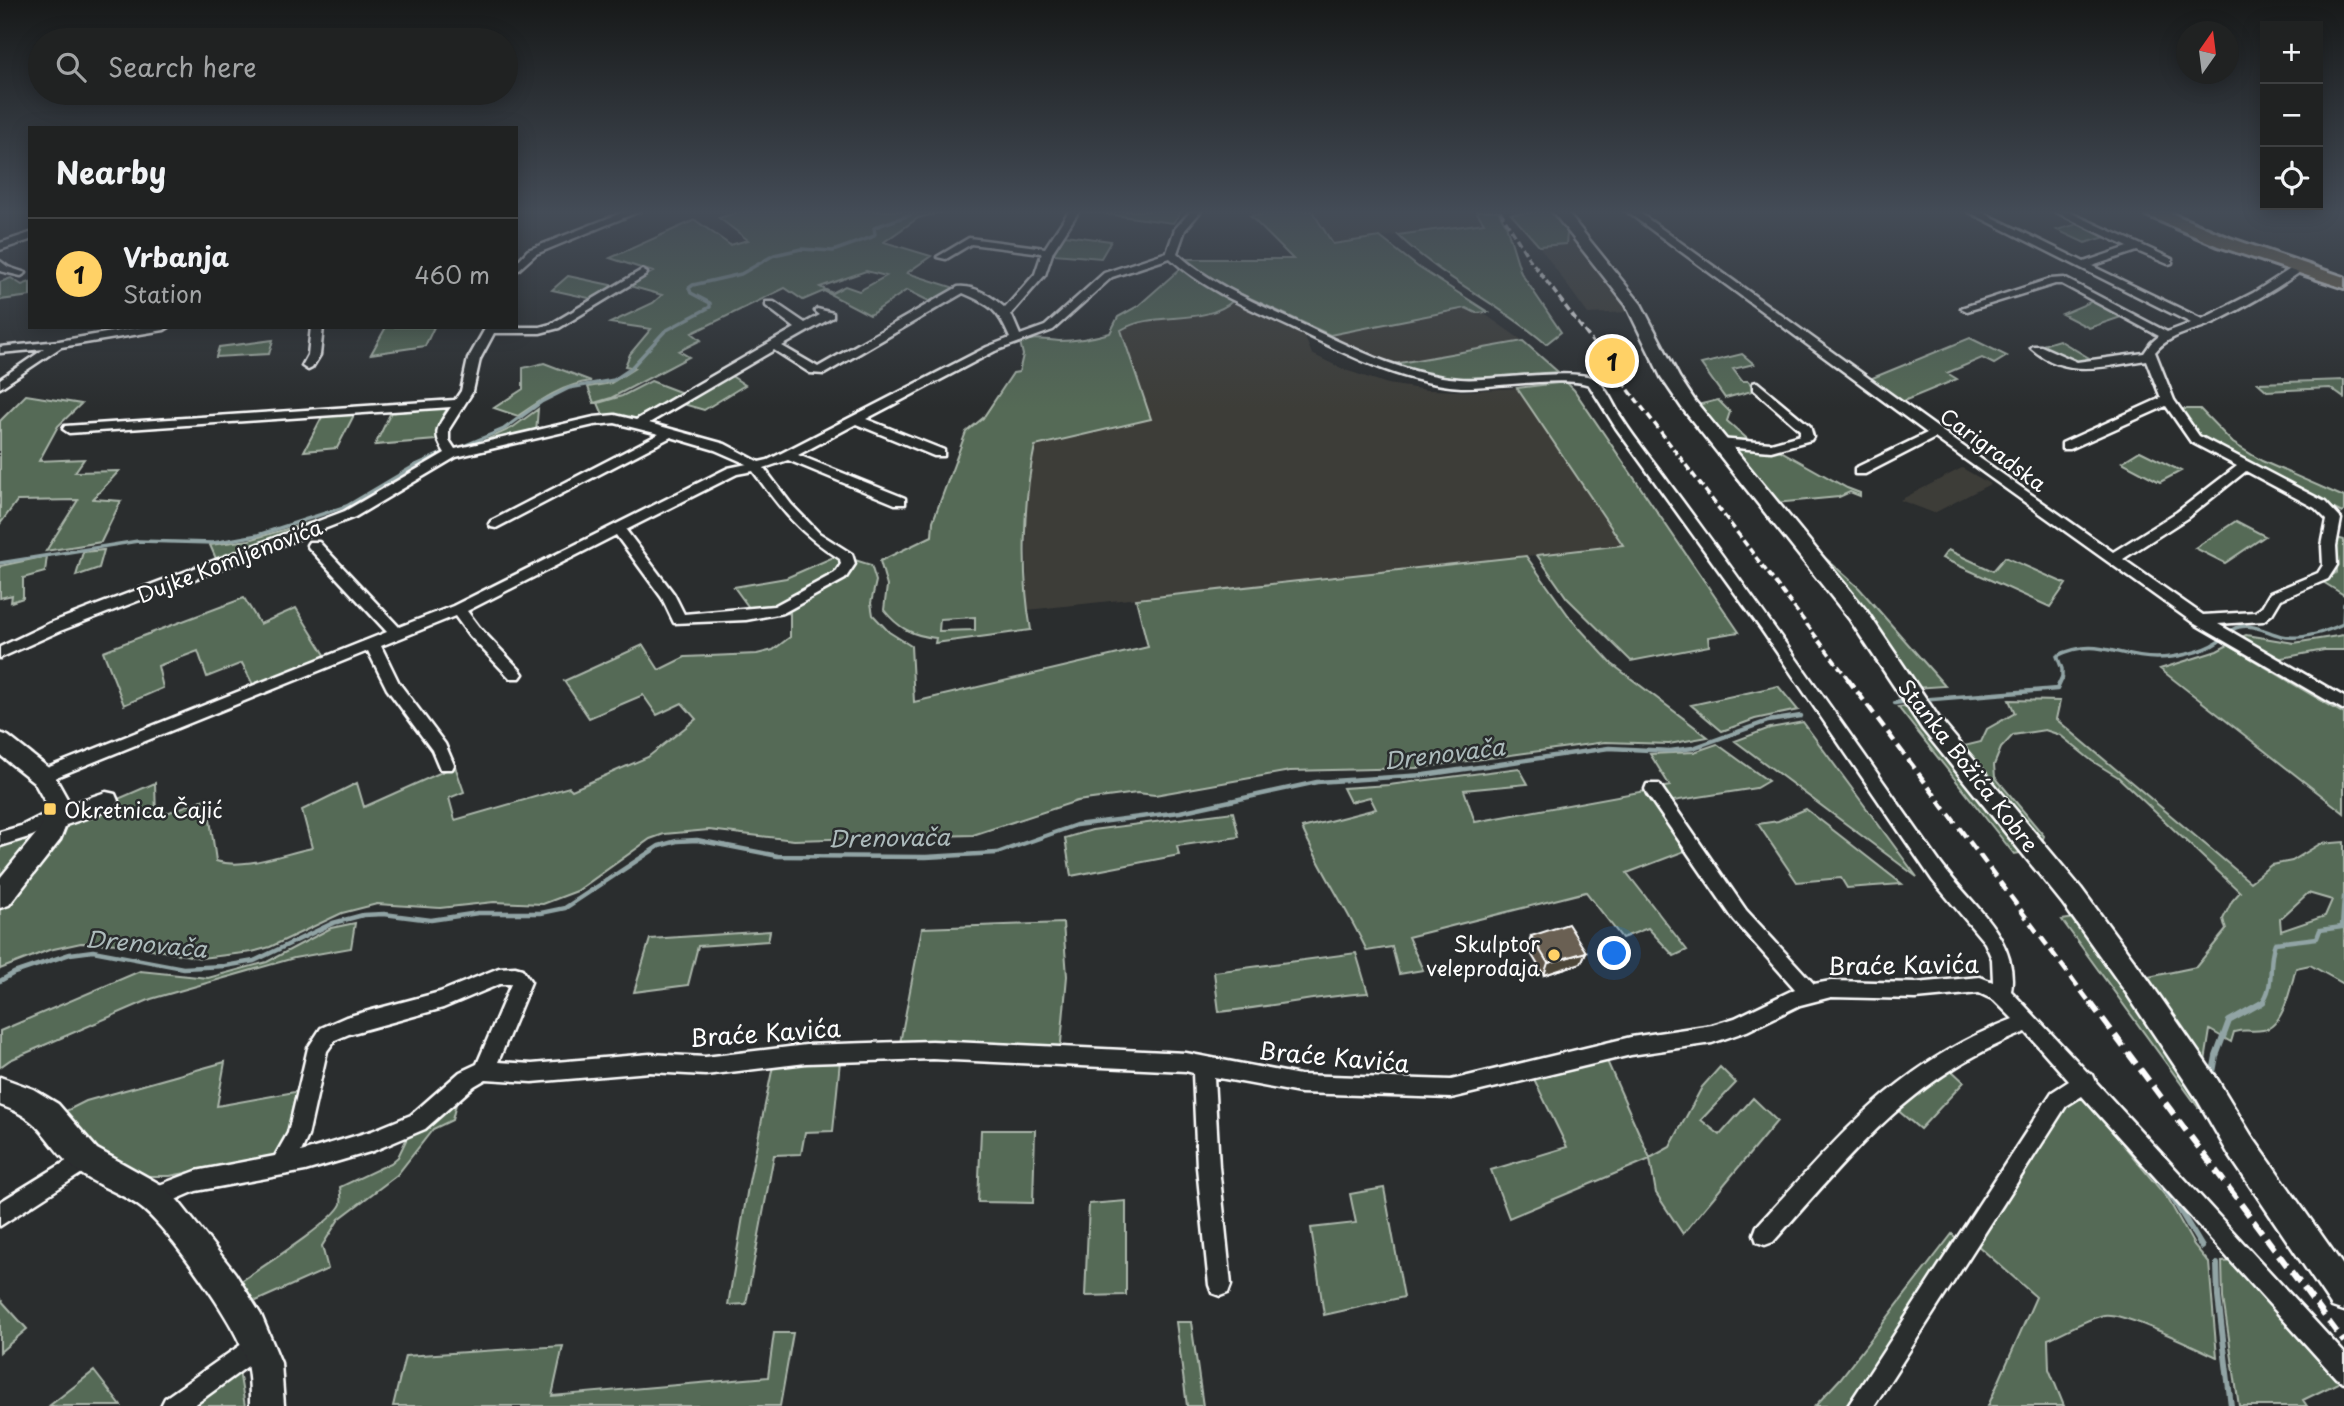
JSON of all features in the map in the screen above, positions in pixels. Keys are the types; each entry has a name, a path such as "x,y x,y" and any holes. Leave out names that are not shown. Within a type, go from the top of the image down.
{"main road":[{"path":"2327,277 2344,282"}],"street":[{"path":"452,454 442,434 469,387 474,359 491,329 540,330 555,326 636,277"},
{"path":"1006,314 1039,277"},
{"path":"43,776 398,635 458,609 738,469 772,463 991,349 1049,328 1106,277"},
{"path":"1199,277 1260,309 1361,356 1408,374 1459,383 1503,383 1568,377 1582,378 1593,383 1620,425 1766,625 1938,876 1992,938 2001,959 2001,994"},
{"name":"Stanka Božića Kobre","path":"1611,277 1633,304 1670,377 1718,443 1858,615 1914,701 2048,865 2108,944 2344,1295"},
{"name":"Carigradska","path":"1721,277 2112,559 2206,623 2344,704"},
{"path":"2104,277 2202,324"},
{"path":"2206,623 2258,617 2267,611 2275,596 2314,581 2328,571 2329,546 2334,523 2332,514 2320,505 2195,439 2168,400 2149,356 2153,346 2167,336 2202,324 2284,277"},
{"path":"1967,308 2054,281 2064,281 2167,336"},
{"path":"773,345 819,371 959,290 988,299 1006,314 1017,340"},
{"path":"770,304 801,325 799,331"},
{"path":"638,424 829,314 821,311"},
{"path":"0,350 59,344 152,329"},
{"path":"308,366 314,355 317,329"},
{"path":"0,384 59,344"},
{"path":"2038,348 2067,364 2077,366 2149,356"},
{"path":"1718,443 1771,447 1807,437 1805,429 1757,386"},
{"path":"2066,446 2168,400"},
{"path":"69,429 459,403"},
{"name":"Dujke Komljenovića","path":"0,653 46,631 350,514 452,454 594,421 615,419 638,424 727,450 755,465 786,506 814,536 848,560 840,576 794,602 763,613 679,619 669,597 618,529"},
{"path":"855,419 939,453"},
{"path":"496,524 670,433"},
{"path":"1860,471 1936,433"},
{"path":"787,455 900,501"},
{"path":"2112,559 2182,515 2245,466"},
{"path":"314,545 398,635"},
{"path":"458,609 474,631 515,674"},
{"path":"373,645 392,685 439,748 446,765"},
{"path":"0,742 43,776 58,801 58,816 45,841 0,897"},
{"path":"1653,789 1740,915 1810,993"},
{"path":"0,839 106,801"},
{"path":"154,1198 196,1181 282,1165 337,1152 404,1129 424,1117 458,1086 484,1070 521,982 515,975 499,976 443,1000 346,1026 328,1034 318,1048 298,1136 282,1165"},
{"name":"Braće Kavića","path":"484,1070 532,1073 650,1063 705,1066 806,1054 932,1050 1203,1065 1300,1084 1451,1089 1631,1046 1712,1034 1740,1025 1810,993 1831,989 1916,991 1980,985 2001,994 2029,1022 2344,1370"},
{"path":"1765,1234 1884,1107 1963,1051 2029,1022"},
{"path":"1203,1065 1208,1167 1220,1285"},
{"path":"1860,1406 2059,1099 2085,1083"},
{"path":"0,1091 23,1099 47,1114 86,1159 154,1198 181,1229 226,1292 259,1345 265,1364 267,1406"},
{"path":"0,1215 86,1159"},
{"path":"173,1406 259,1345"}],"shaded area":[{"path":"1561,277 1606,277 1616,288 1629,312 1588,314"},
{"path":"1234,300 1303,333 1312,354 1345,370 1388,384 1427,390 1517,388 1623,546 1027,610 1026,508 1028,479 1035,446 1151,419 1121,330 1133,322 1212,312"},
{"path":"1466,308 1483,313 1523,341 1394,364 1330,335"},
{"path":"1962,468 1990,484 1934,513 1900,500"}],"green space":[{"path":"567,277 615,286 593,299 552,290"},
{"path":"643,277 850,277 820,287 832,293 845,286 859,291 885,277 919,277 958,289 935,304 907,290 870,315 824,291 803,300 785,288 692,333 701,340 679,351 689,357 611,398 594,403 588,387 611,383 635,368 625,366 630,354 651,329 610,323 653,303 662,295 626,285"},
{"path":"1171,277 1195,277 1234,300 1208,313 1148,321 1121,330 1151,419 1035,446 1028,490 1025,538 1026,586 1031,630 935,643 936,638 913,633 895,622 884,610 887,586 880,561 932,536 933,521 966,432 983,418 1013,373 1019,372 1023,355 1020,342 1035,339 1059,341 1091,338 1110,333 1118,317 1138,306","holes":["975,617 975,630 939,631 940,619"]},
{"path":"1207,277 1433,277 1488,312 1476,313 1466,308 1330,335"},
{"path":"1450,277 1523,277 1561,332 1546,344"},
{"path":"11,278 22,285 28,283 28,296 0,300 0,282"},
{"path":"2095,300 2124,316 2089,328 2062,314"},
{"path":"385,329 433,329 425,346 371,354"},
{"path":"1970,338 2007,356 1994,364 1982,358 1947,373 1957,379 1899,403 1865,381"},
{"path":"273,340 269,354 216,357 219,347"},
{"path":"2059,340 2094,361 2069,362 2039,346"},
{"path":"1523,341 1558,372 1460,379 1422,373 1394,364"},
{"path":"1742,354 1754,364 1733,369 1742,381 1748,381 1756,390 1725,398 1701,364"},
{"path":"544,363 591,381 561,390 518,416 494,408 523,389 523,368"},
{"path":"727,373 745,385 704,410 676,402"},
{"path":"2344,380 2344,398 2330,388 2267,391 2258,383"},
{"path":"651,381 685,394 640,420 604,417 598,403 622,396"},
{"path":"1566,382 1739,632 1708,637 1709,646 1631,661 1567,598 1537,555 1623,545 1517,388"},
{"path":"26,395 81,404 58,426 39,461 84,459 75,472 119,471 93,499 121,501 101,542 46,551 78,500 17,501 0,524 0,421"},
{"path":"1718,400 1730,412 1727,421 1752,443 1725,441 1697,405"},
{"path":"448,407 440,421 436,440 375,445 392,410"},
{"path":"538,409 536,433 475,445 512,428"},
{"path":"2181,409 2200,409 2233,443 2262,461 2344,497 2344,511 2342,513 2213,446 2195,431"},
{"path":"355,413 337,448 304,451 323,415"},
{"path":"1730,447 1779,450 1860,493 1860,496 1850,492 1839,497 1775,503"},
{"path":"2140,451 2181,471 2160,482 2122,462"},
{"path":"331,516 325,521 217,561 210,545 249,540"},
{"path":"2236,521 2265,536 2225,563 2195,548"},
{"path":"2337,538 2344,540 2344,595 2323,582 2337,572"},
{"path":"1813,547 1859,588 1945,686 1914,688"},
{"path":"104,550 99,568 76,576 83,552"},
{"path":"1948,550 1993,571 2005,557 2066,584 2050,607 1942,558"},
{"path":"838,555 844,558 825,580 778,606 750,609 734,587 786,578"},
{"path":"47,556 45,572 23,578 23,598 11,602 12,595 0,598 0,566"},
{"path":"1526,556 1571,619 1612,664 1708,737 1669,744 1605,742 1417,768 1290,771 1155,795 1137,793 1077,801 973,835 794,840 709,830 664,834 650,839 577,891 543,904 494,902 440,908 377,904 342,913 270,947 252,952 201,958 124,944 81,943 49,950 0,969 0,910 55,837 72,819 155,783 156,817 207,798 216,861 239,864 312,848 302,810 357,783 364,807 455,766 464,792 449,798 455,820 569,787 572,790 648,757 696,719 682,703 657,715 643,695 589,718 564,681 643,645 659,670 685,657 757,654 773,650 790,637 790,613 779,614 833,584 851,568 855,560 871,565 876,581 871,603 873,615 889,632 911,646 914,702 1148,647 1136,599"},
{"path":"244,598 260,624 296,608 327,658 253,685 242,663 207,677 198,651 158,666 163,688 124,705 103,651"},
{"path":"2246,635 2294,643 2344,635 2344,650 2324,650 2271,660 2237,639"},
{"path":"2228,645 2344,714 2344,813 2160,669"},
{"path":"1778,686 1798,710 1755,719 1722,731 1691,705"},
{"path":"2009,700 2060,701 2056,719 2250,882 2271,865 2292,861 2320,844 2344,842 2344,984 2310,965 2296,968 2286,1004 2270,1027 2234,1032 2231,1042 2210,1030 2204,1068 2144,978 2196,967 2226,930 2223,919 2240,892 2118,777 2092,761 2060,735 2045,730 2013,735 2001,748 1994,765 1995,777 2044,836 2041,844 1960,747 1981,742 1987,729 2015,713","holes":["2308,893 2332,900 2325,916 2281,931 2280,919"]},
{"path":"1908,706 2026,852 2014,854 1898,707"},
{"path":"1803,722 1917,877 1735,741 1770,728"},
{"path":"1717,744 1768,781 1756,788 1667,802 1659,788 1670,786 1650,754 1694,752"},
{"path":"1519,768 1528,784 1464,790 1475,822 1650,790 1690,849 1627,873 1687,950 1674,956 1648,928 1622,938 1586,892 1408,937 1423,970 1399,974 1392,947 1367,951 1302,828 1376,809 1370,797 1350,802 1343,788 1389,785"},
{"path":"1806,809 1902,884 1847,888 1841,878 1797,882 1758,824 1778,821"},
{"path":"1233,812 1239,837 1177,846 1179,855 1071,876 1065,838 1092,830"},
{"path":"41,829 0,883 0,844"},
{"path":"2074,918 2206,1104 2198,1107 2062,920"},
{"path":"355,923 351,948 294,958 151,999 10,1060 0,1067 0,1031 140,971 208,978 267,962 331,928"},
{"path":"1063,923 1067,976 1059,1048 900,1043 922,928"},
{"path":"770,931 768,941 698,946 688,985 634,992 650,939"},
{"path":"1356,953 1368,993 1219,1012 1214,972"},
{"path":"840,1061 833,1131 805,1132 801,1154 774,1155 746,1304 728,1305 748,1187 773,1066"},
{"path":"1607,1061 1650,1158 1670,1147 1702,1087 1720,1067 1736,1083 1701,1120 1720,1135 1753,1098 1777,1121 1683,1234 1656,1193 1650,1159 1509,1218 1491,1170 1567,1147 1534,1079"},
{"path":"225,1062 217,1106 300,1091 292,1137 280,1155 170,1176 145,1176 108,1158 62,1113 86,1101"},
{"path":"1950,1069 1964,1082 1920,1129 1895,1108"},
{"path":"458,1096 452,1120 433,1129 397,1175 339,1219 322,1246 328,1269 256,1301 234,1286 324,1222 341,1204 340,1187 391,1163 398,1157 409,1134"},
{"path":"2072,1097 2085,1098 2168,1199 2194,1245 2209,1263 2217,1357 2143,1324 2104,1315 2048,1339 2049,1369 2064,1406 1988,1406 2036,1297 1976,1244"},
{"path":"981,1130 1035,1130 1033,1203 978,1202"},
{"path":"1384,1188 1404,1297 1324,1315 1311,1228 1356,1223 1350,1194"},
{"path":"1126,1201 1126,1295 1085,1296 1089,1204"},
{"path":"1952,1234 1958,1240 1846,1406 1815,1406 1840,1379"},
{"path":"2235,1261 2344,1380 2303,1400 2307,1406 2239,1406 2223,1298 2222,1262"},
{"path":"0,1299 27,1329 0,1352"},
{"path":"1176,1322 1191,1322 1203,1406 1187,1406"},
{"path":"774,1333 793,1333 780,1406 393,1406 405,1356 563,1346 552,1396 768,1377"},
{"path":"94,1371 121,1406 49,1406"},
{"path":"239,1371 245,1406 190,1406"}],"building":[{"path":"1568,924 1586,952 1548,963 1531,936"}],"waterway":[{"path":"466,445 504,429 541,402 569,388 614,380 629,370 665,331 710,307 710,303 691,293 689,288 730,277"},
{"path":"0,563 138,541 213,543 258,535 347,506 416,465 445,452"},
{"name":"Drenovača","path":"2062,678 2057,656 2071,650 2096,648 2142,657 2171,657 2205,649 2233,629 2245,626 2281,636 2305,637 2343,624 2344,604"},
{"name":"Drenovača","path":"1920,700 2057,689 2062,678"},
{"name":"Drenovača","path":"1895,703 1908,701"},
{"name":"Drenovača","path":"0,981 14,973 70,954 93,951 183,968 225,966 254,961 333,923 363,915 384,914 431,920 478,913 541,913 565,908 659,846 677,841 697,840 778,856 926,857 997,853 1076,825 1180,812 1317,782 1424,775 1609,748 1670,751 1693,748 1768,721 1801,716"},
{"path":"2262,1003 2270,982 2275,943 2317,938 2320,930 2342,927 2344,897"},
{"path":"2212,1078 2216,1056 2229,1021 2262,1003"},
{"path":"2147,1167 2175,1202 2202,1247"},
{"path":"2217,1264 2218,1297 2231,1406"}],"railway":[{"path":"1543,277 1849,680"},
{"path":"1847,678 2091,1004"},
{"path":"2090,1002 2344,1342"}],"place":[{"name":"Vrbanja","path":"1612,361"},
{"name":"Okretnica Čajić","path":"50,809"},
{"name":"Skulptor veleprodaja","path":"1554,955"}]}
